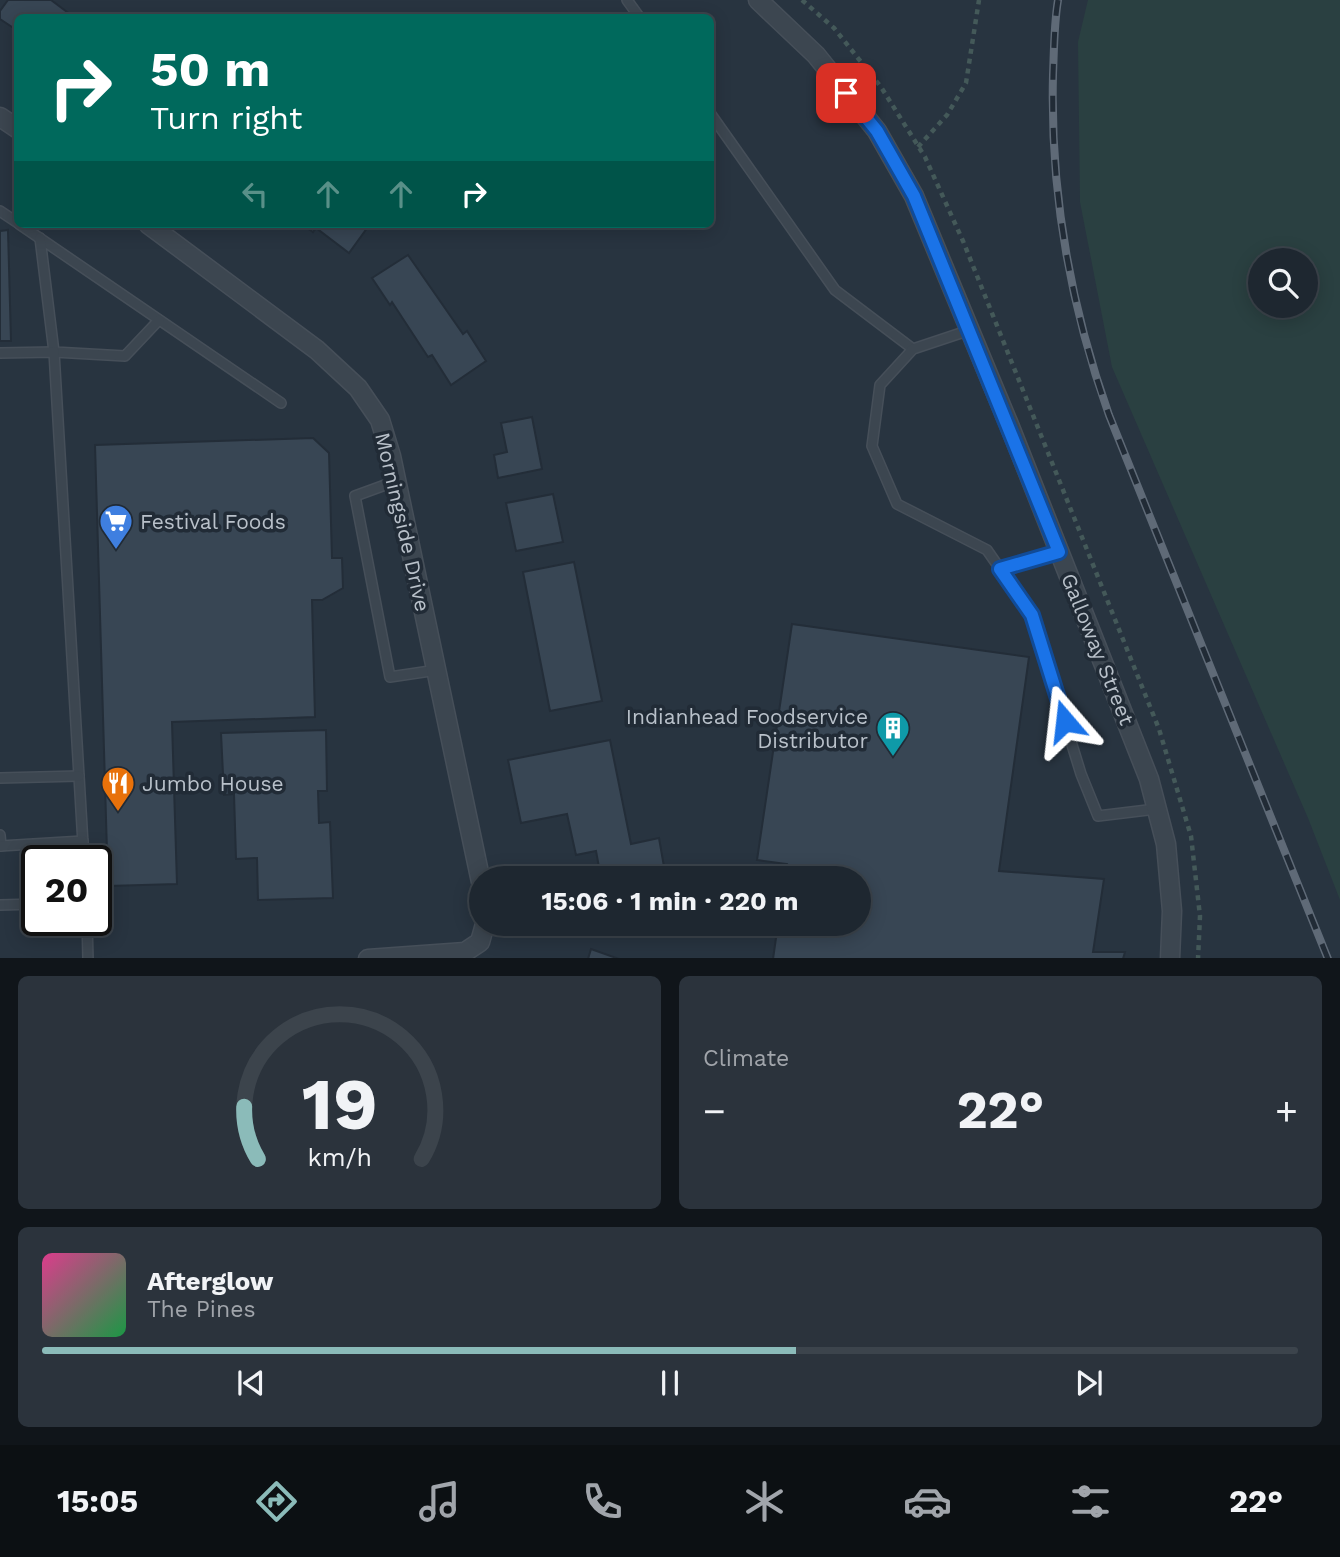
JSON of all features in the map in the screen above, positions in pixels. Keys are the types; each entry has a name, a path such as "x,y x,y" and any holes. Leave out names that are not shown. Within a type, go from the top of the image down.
{"street":[{"name":"Galloway Street","path":"764,2 816,55 877,131 914,196 1149,779 1166,844 1172,911 1170,958"},
{"name":"Morningside Drive","path":"153,228 317,350 359,388 380,420 396,481 478,866"},
{"path":"368,958 465,952 480,942 482,936"}],"lane":[{"path":"714,119 835,290 913,349"},
{"path":"25,228 281,403"},
{"path":"40,238 54,352 83,845"},
{"path":"0,353 54,352 125,356 159,320"},
{"path":"970,330 913,349 880,385 872,446 897,504 986,550 1032,615 1081,774 1098,816 1156,810"},
{"path":"396,481 355,496 390,677 436,670"},
{"path":"1000,569 1059,552"},
{"path":"0,778 79,776"},
{"path":"0,835 1,846 83,841"},
{"path":"0,905 21,904"},
{"path":"87,936 88,958"}],"path":[{"path":"802,0 834,28 881,87 918,147 947,115 966,83 979,0"}],"green space":[{"path":"1088,0 1340,0 1340,900 1308,818 1112,367 1080,202 1078,42"}],"building":[{"path":"8,0 51,0 70,14 14,14 14,28 0,19 0,11"},
{"path":"316,228 367,228 349,253"},
{"path":"8,230 11,341 0,341 0,231"},
{"path":"408,255 463,334 467,331 486,361 451,385 432,355 428,357 392,302 390,305 372,278"},
{"path":"532,417 542,469 498,478 494,455 507,452 501,423"},
{"path":"313,438 329,453 332,558 342,558 343,588 322,600 312,600 315,717 172,722 177,884 112,886 112,845 107,845 95,445"},
{"path":"553,494 563,542 516,551 506,503"},
{"path":"574,562 602,701 550,711 523,572"},
{"name":"Indianhead Foodservice Distributor","path":"792,624 1029,657 999,871 1104,879 1093,952 1125,952 1123,958 773,958 776,936 871,936 871,866 787,864 757,860"},
{"path":"326,730 327,791 318,791 319,823 330,822 333,898 258,900 257,858 236,859 234,794 224,795 221,733"},
{"path":"610,740 631,844 659,838 664,866 599,866 596,851 576,855 567,814 521,823 508,760"},
{"path":"591,949 616,958 588,958"}],"railway":[{"path":"1058,0 1053,75 1055,162 1065,247 1083,332 1109,415 1328,958"}],"place":[{"name":"Festival Foods","path":"116,551"},
{"name":"Indianhead Foodservice Distributor","path":"893,758"},
{"name":"Jumbo House","path":"118,813"}],"route":[{"path":"846,93 877,131 914,196 1010,426 1059,552 1000,569 1032,615 1065,721"}]}
